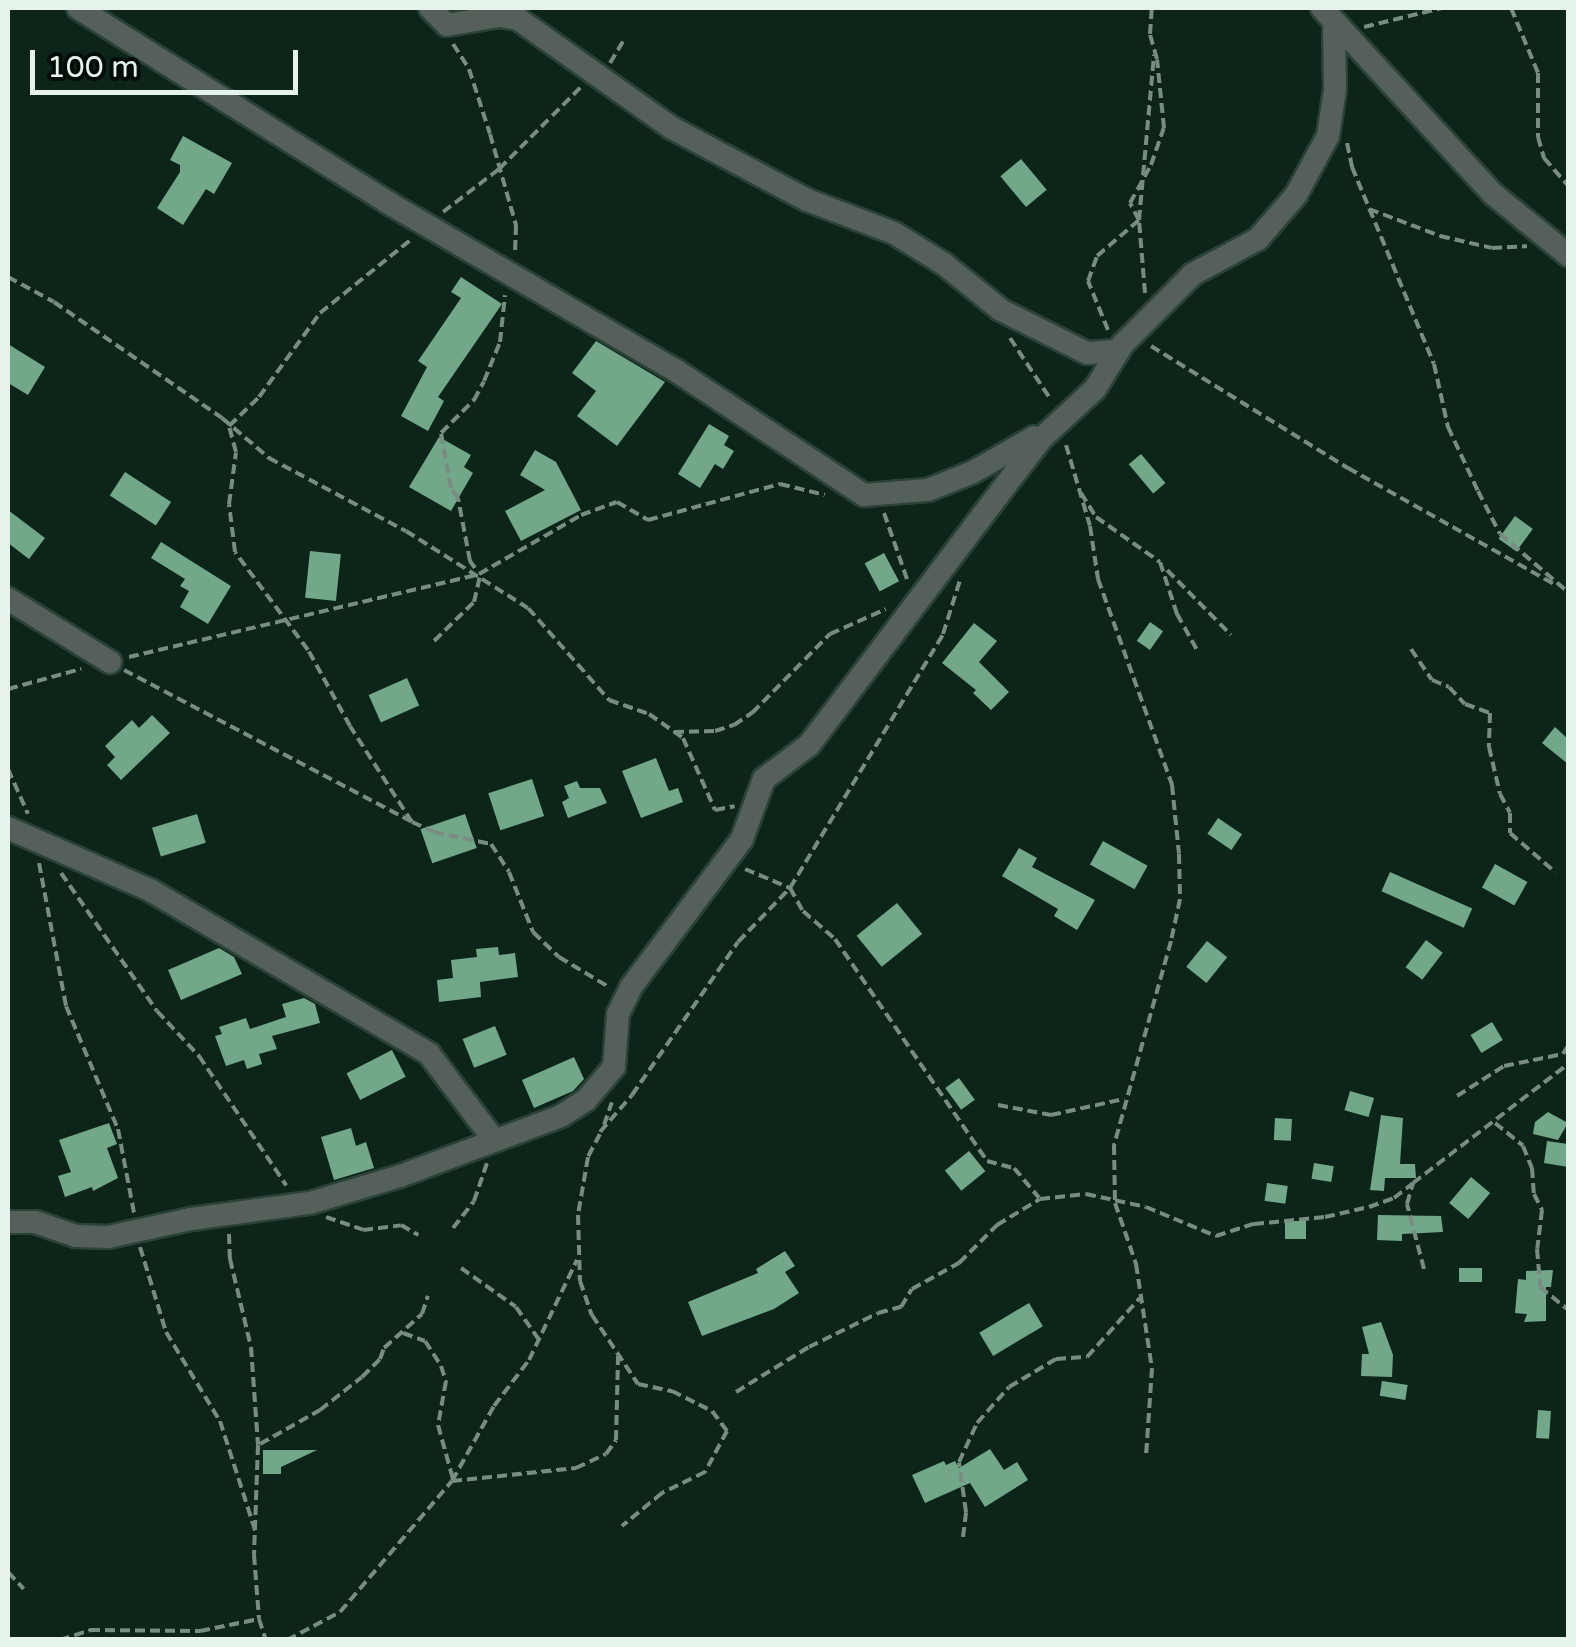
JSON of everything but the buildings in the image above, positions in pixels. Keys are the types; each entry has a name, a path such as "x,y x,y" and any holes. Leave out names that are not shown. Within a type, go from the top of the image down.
{"street":[{"path":"78,8 388,202 721,398 864,495 928,490 973,472 1029,443 1060,416"},
{"path":"430,8 447,26 499,16 518,18 672,128 807,200 894,233 944,264 1001,310 1087,352 1118,351"},
{"path":"1328,15 1492,194 1568,256"},
{"path":"8,1222 35,1222 76,1236 137,1234 191,1219 310,1203 400,1176 561,1116 586,1100 614,1067 618,1014 627,996 742,839 764,779 809,745 1060,416 1118,351 1193,274 1258,239 1296,195 1328,136 1336,89 1328,15"},
{"path":"8,599 110,662"},
{"path":"8,828 150,890 430,1054 494,1140"}],"path":[{"path":"1139,220 1130,203 1164,128 1150,34 1152,8"},
{"path":"1328,15 1364,27 1442,8"},
{"path":"1511,8 1538,73 1537,124 1544,158 1568,186"},
{"path":"434,641 474,602 480,574 470,561 441,434 474,400 500,342 516,225 470,69 456,53 447,26"},
{"path":"1154,50 1139,220 1146,274 1144,334 1156,348"},
{"path":"1344,128 1352,167 1434,364 1448,427 1500,534 1568,592"},
{"path":"1369,208 1440,236 1492,248 1520,249 1543,238"},
{"path":"1139,220 1097,256 1088,281 1118,351 1140,342 1156,348 1348,468 1568,592"},
{"path":"8,278 54,302 270,458 319,480 480,574 528,608 609,700 649,714 683,738 715,810 735,806 764,779"},
{"path":"1001,310 1005,330 1024,366 1046,391 1060,416 1066,459 1119,645 1172,785 1180,900 1114,1134 1116,1204 1136,1264 1153,1386 1145,1432 1146,1457"},
{"path":"229,426 236,452 228,504 235,552 285,620 412,822"},
{"path":"8,690 480,574 582,515 618,502 648,520 780,484 836,496"},
{"path":"1075,485 1096,518 1160,562 1231,635"},
{"path":"874,502 887,517 905,569 904,594"},
{"path":"1160,562 1177,614 1197,650"},
{"path":"600,1132 632,1095 738,942 790,888 944,634 963,572"},
{"path":"674,732 715,732 734,725 752,713 830,634 895,606"},
{"path":"1410,649 1432,680 1449,687 1466,704 1490,713 1489,746 1500,794 1510,813 1510,833 1555,872"},
{"path":"110,662 412,822 434,832 465,835 490,844 509,872 533,932 559,957 627,996"},
{"path":"8,768 66,882 109,936 157,1010 199,1056 277,1175 300,1203 310,1203 343,1226 363,1230 401,1225 418,1234"},
{"path":"43,843 66,1006 118,1128 137,1234 166,1332 220,1421 256,1532"},
{"path":"727,861 790,888 803,911 835,939 987,1161 1014,1168 1029,1191 1040,1199"},
{"path":"1458,1096 1504,1066 1524,1058 1563,1054 1568,1046"},
{"path":"736,1392 809,1347 878,1313 901,1308 912,1289 959,1263 997,1225 1040,1199 1086,1194 1172,1215 1216,1236 1254,1224 1325,1217 1369,1207 1394,1198 1568,1064"},
{"path":"614,1067 611,1112 583,1183 578,1258 592,1315 638,1384 672,1391 712,1411 727,1431 705,1472 662,1494 622,1526"},
{"path":"998,1104 1051,1115 1124,1099"},
{"path":"1495,1123 1523,1146 1532,1168 1534,1194 1542,1210 1536,1250 1540,1287 1568,1310"},
{"path":"453,1228 474,1201 494,1140"},
{"path":"1414,1183 1407,1204 1424,1269"},
{"path":"224,1217 230,1259 248,1325 258,1445 259,1619 266,1640"},
{"path":"287,1640 340,1612 452,1480 494,1406 540,1341 578,1258"},
{"path":"461,1268 516,1308 540,1341"},
{"path":"258,1445 345,1392 422,1314 428,1296"},
{"path":"963,1537 966,1512 958,1462 977,1423 1008,1387 1056,1359 1087,1357 1140,1298"},
{"path":"401,1332 425,1341 446,1380 438,1425 452,1480"},
{"path":"452,1480 576,1468 606,1454 616,1440 618,1356"},
{"path":"8,1572 24,1589"},
{"path":"60,1640 90,1630 200,1631 259,1619"}],"waterway":[{"path":"1232,1640 1278,1640"},
{"path":"1374,1640 1409,1640"}]}
